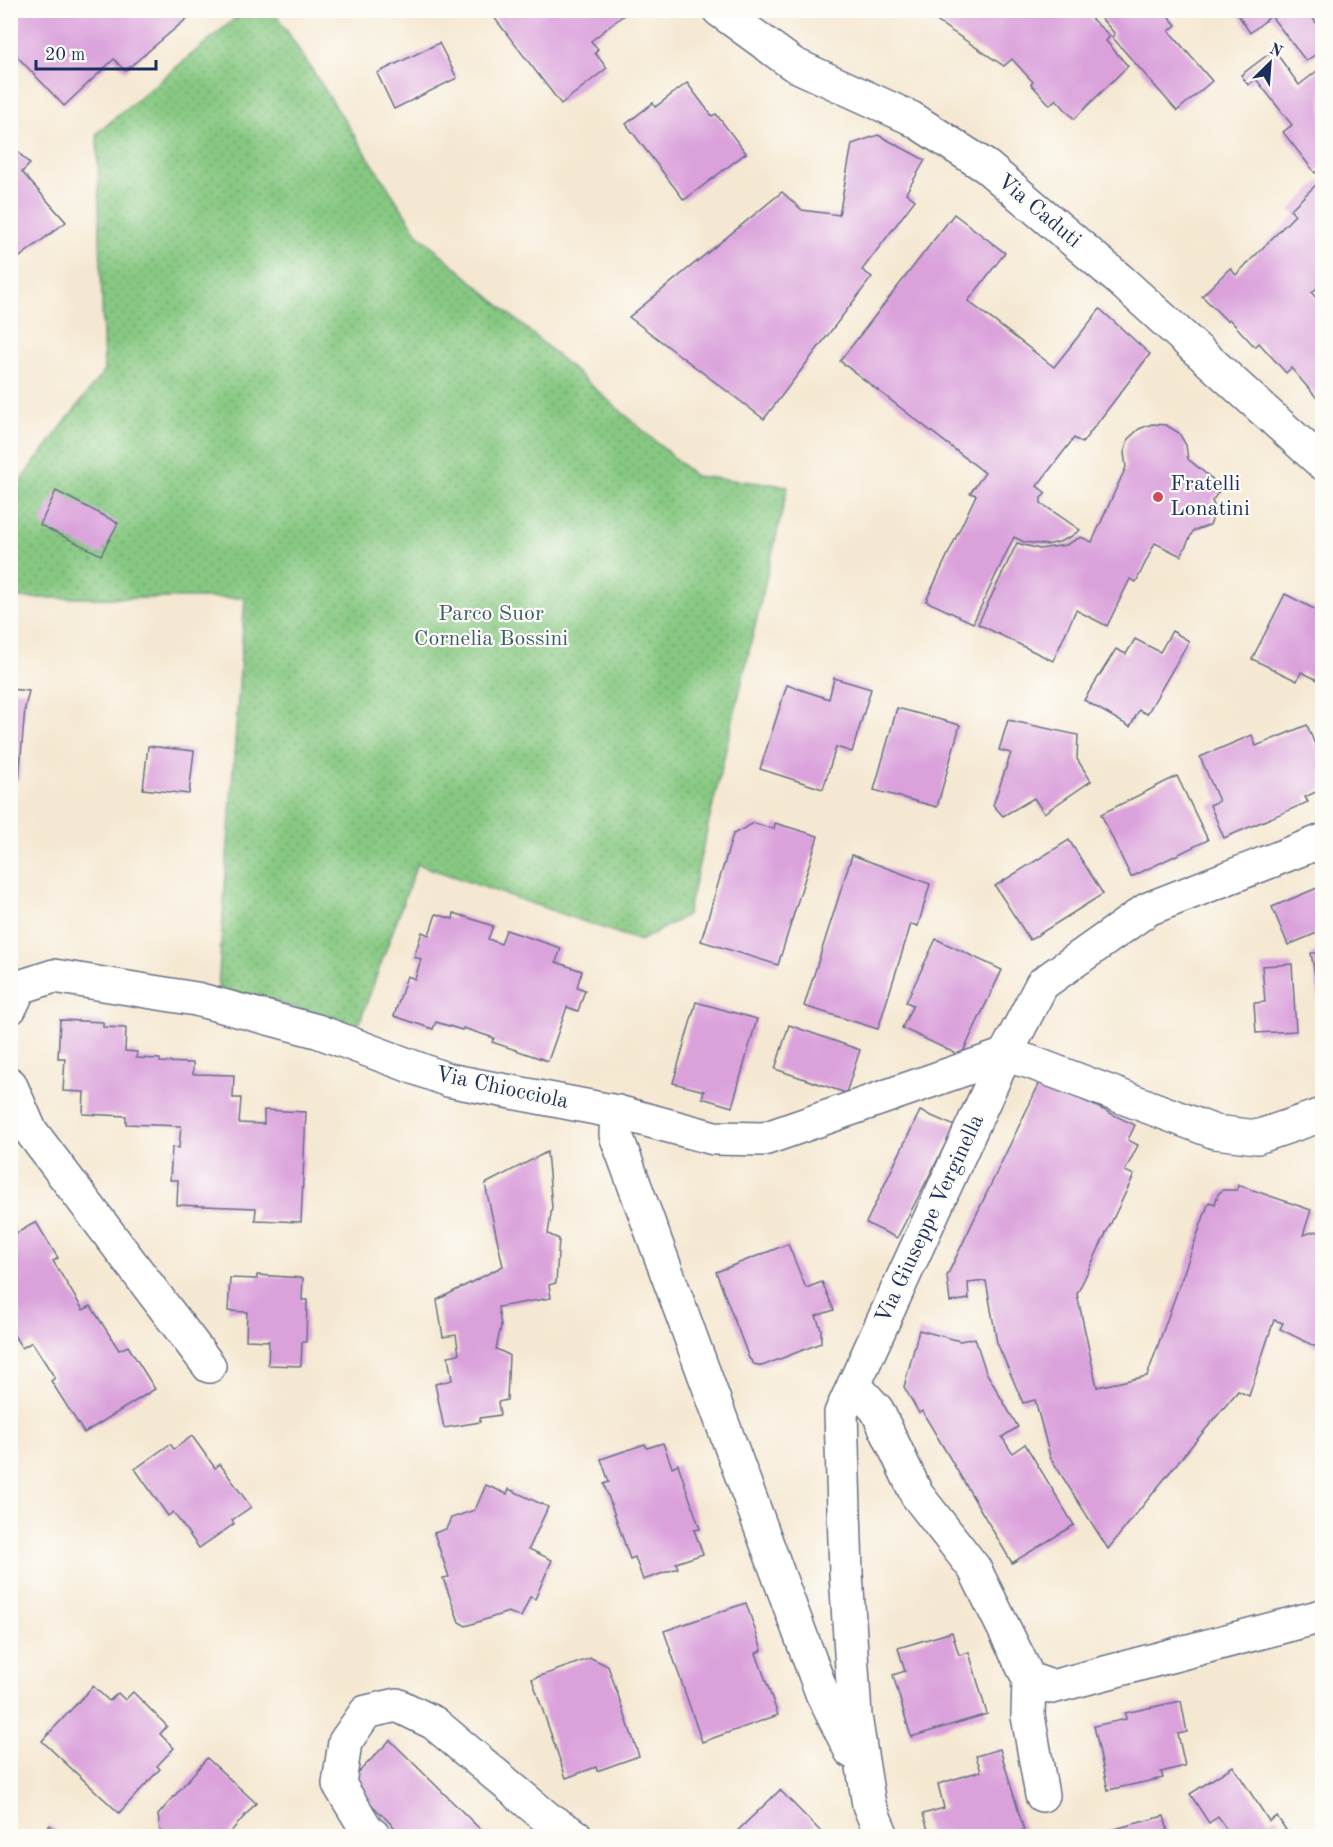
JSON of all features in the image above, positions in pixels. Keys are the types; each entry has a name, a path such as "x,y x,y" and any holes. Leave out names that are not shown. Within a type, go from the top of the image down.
{"street":[{"name":"Via Caduti","path":"719,10 793,64 911,118 987,167 1120,280 1323,462"},
{"name":"Via Giuseppe Verginella","path":"882,1836 869,1805 855,1716 846,1573 841,1413 1005,1055 1042,984 1148,909 1323,841"},
{"name":"Via Chiocciola","path":"10,1008 20,987 54,976 196,999 317,1031 448,1080 617,1112 714,1138 764,1139 1005,1055"},
{"path":"1005,1055 1030,1062 1215,1132 1257,1137 1323,1115"},
{"path":"10,1084 30,1130 209,1366"},
{"name":"Via Giuseppe Verginella","path":"617,1112 616,1135 822,1693 864,1776"},
{"path":"854,1385 878,1410 917,1495 974,1568 1029,1679 1028,1716 1041,1795"},
{"path":"1029,1679 1052,1687 1323,1616"},
{"path":"374,1836 367,1830 339,1784 345,1742 366,1712 397,1705 434,1723 547,1818 576,1836"}],"green space":[{"name":"Parco Suor Cornelia Bossini","path":"244,11 274,11 418,234 695,476 788,486 687,915 640,941 417,864 359,1024 218,988 245,598 11,598 11,493 104,371 97,133"}],"building":[{"path":"10,10 197,10 125,71 114,59 64,106 10,49"},
{"path":"504,10 630,10 591,41 598,49 595,53 607,68 561,104 493,16"},
{"path":"920,10 1082,10 1110,36 1106,41 1128,66 1074,119 1056,99 1050,105 1012,59 1004,66"},
{"path":"1094,10 1163,10 1176,25 1169,31 1212,81 1177,111 1112,37 1115,34"},
{"path":"1235,10 1307,10 1322,31 1322,50 1306,61 1271,16 1250,33"},
{"path":"439,43 457,78 394,109 377,73"},
{"path":"1274,50 1299,85 1322,67 1322,167 1315,173 1283,132 1292,125 1256,79 1248,85 1241,75"},
{"path":"687,83 712,116 716,114 746,153 684,200 626,124 653,103 655,107"},
{"path":"878,135 925,160 906,193 915,200 862,270 872,277 764,419 629,317 782,192 802,210 839,215 852,144"},
{"path":"12,146 30,164 22,172 66,222 13,262 10,259 10,148"},
{"path":"1322,179 1322,282 1312,293 1322,305 1322,404 1291,368 1286,373 1259,343 1255,347 1229,319 1227,321 1202,296 1230,268 1236,275 1295,215 1290,210"},
{"path":"954,214 1005,253 968,301 1054,367 1100,309 1150,354 1082,443 1074,438 1037,486 1046,493 1041,498 1041,503 1080,530 1059,542 1047,545 1024,542 1014,537 973,623 926,601 976,495 970,493 985,473 840,361"},
{"path":"1152,424 1166,425 1179,433 1186,445 1188,459 1222,487 1212,501 1216,510 1210,525 1193,531 1181,556 1155,543 1136,582 1130,579 1107,626 1076,610 1053,661 978,624 1017,543 1039,549 1066,545 1081,537 1092,542 1126,467 1124,453 1128,439 1139,429"},
{"path":"56,491 118,523 101,555 40,525"},
{"path":"1285,594 1322,613 1322,682 1301,672 1297,681 1252,659"},
{"path":"1172,631 1189,641 1147,714 1139,710 1130,727 1084,700 1116,649 1126,654 1135,639 1160,652"},
{"path":"834,678 871,689 852,752 836,747 823,789 760,769 787,685 829,699"},
{"path":"10,689 29,691 25,708 19,780 10,779"},
{"path":"897,708 960,725 937,807 874,790"},
{"path":"1008,720 1078,735 1077,759 1091,781 1044,813 1034,798 1003,816 993,805 1011,753 999,750"},
{"path":"1307,725 1322,762 1322,789 1305,797 1308,802 1224,838 1210,805 1219,801 1200,757 1252,735 1256,746"},
{"path":"148,746 194,751 189,794 143,789"},
{"path":"1177,776 1208,840 1131,877 1101,814"},
{"path":"754,823 774,829 775,823 818,836 778,965 701,941 733,834"},
{"path":"1069,840 1103,894 1030,940 995,886"},
{"path":"852,855 930,884 918,926 911,924 878,1029 804,1006"},
{"path":"1322,886 1322,931 1288,945 1272,907"},
{"path":"454,913 493,926 488,939 501,944 506,930 561,948 556,962 582,971 577,987 585,990 578,1011 567,1007 548,1061 492,1042 494,1038 463,1028 462,1030 436,1022 433,1029 394,1016 407,976 415,979 421,959 414,957 422,932 429,935 436,914 453,919"},
{"path":"936,939 1002,970 961,1056 902,1028 913,1005 906,1002"},
{"path":"1311,953 1322,953 1322,1009 1321,1009"},
{"path":"1292,964 1296,1031 1256,1033 1254,1003 1265,1002 1262,966"},
{"path":"696,1002 757,1019 732,1107 702,1098 704,1091 673,1083"},
{"path":"60,1020 103,1022 103,1027 126,1028 125,1051 137,1052 136,1058 160,1059 160,1062 193,1063 193,1074 234,1075 233,1098 241,1098 239,1123 264,1124 264,1110 306,1112 301,1222 255,1220 256,1208 177,1205 178,1180 170,1180 172,1147 179,1148 181,1126 126,1124 126,1116 83,1114 84,1092 63,1091 65,1058 58,1058"},
{"path":"789,1025 860,1050 846,1093 775,1069"},
{"path":"1041,1080 1135,1125 1128,1140 1138,1145 1125,1171 1134,1175 1077,1294 1097,1387 1147,1376 1209,1202 1215,1204 1218,1194 1223,1190 1237,1190 1238,1185 1311,1210 1303,1235 1316,1231 1322,1234 1322,1339 1318,1348 1280,1329 1283,1323 1274,1320 1249,1396 1238,1391 1108,1549 1050,1457 1035,1400 1023,1403 997,1343 986,1281 968,1283 969,1299 950,1302 947,1276"},
{"path":"920,1111 955,1126 897,1238 866,1223"},
{"path":"547,1152 552,1207 548,1234 559,1239 556,1283 549,1285 551,1298 498,1307 501,1326 496,1349 509,1355 507,1400 498,1402 500,1415 480,1418 480,1422 444,1428 435,1384 452,1380 448,1356 459,1354 456,1335 443,1337 437,1300 503,1266 485,1184"},
{"path":"10,1222 17,1233 36,1222 58,1258 53,1261 83,1310 91,1306 119,1350 128,1346 155,1389 84,1433 51,1381 55,1378 32,1342 22,1348 10,1329"},
{"path":"788,1244 806,1288 822,1282 834,1310 816,1316 821,1329 821,1343 762,1366 754,1364 749,1358 716,1272"},
{"path":"257,1275 303,1278 302,1300 307,1300 306,1342 302,1342 301,1366 268,1365 269,1341 246,1340 247,1312 228,1311 230,1278 257,1279"},
{"path":"919,1330 960,1341 975,1338 986,1372 1018,1427 1002,1437 1012,1453 1025,1444 1074,1525 1012,1563 922,1411 919,1413 904,1387"},
{"path":"192,1436 215,1468 220,1464 251,1507 232,1520 234,1524 199,1548 173,1512 168,1516 135,1469 170,1444 174,1449"},
{"path":"663,1443 672,1467 678,1464 700,1529 694,1530 703,1554 676,1563 678,1568 643,1580 635,1557 630,1559 604,1484 609,1482 601,1459 645,1444 647,1448"},
{"path":"486,1485 507,1494 509,1489 548,1507 529,1549 552,1560 535,1599 530,1597 521,1617 508,1612 466,1626 459,1622 443,1578 449,1577 434,1533 446,1529 451,1518 475,1510"},
{"path":"746,1603 762,1650 756,1653 778,1715 702,1742 664,1631"},
{"path":"952,1632 959,1655 969,1652 987,1714 911,1737 893,1675 905,1671 898,1648"},
{"path":"591,1658 608,1666 639,1756 597,1771 596,1767 566,1778 532,1679"},
{"path":"93,1686 109,1701 118,1693 125,1700 133,1692 167,1726 160,1734 174,1748 157,1766 160,1769 119,1813 42,1741"},
{"path":"1181,1701 1187,1732 1178,1734 1185,1766 1161,1772 1163,1778 1108,1790 1094,1726 1126,1719 1125,1713"},
{"path":"390,1740 487,1836 403,1836 349,1782"},
{"path":"1000,1749 1024,1830 1003,1836 930,1836 923,1814 944,1808 938,1784 981,1771 976,1756"},
{"path":"207,1758 256,1803 227,1836 161,1836 158,1815"},
{"path":"1233,1766 1269,1821 1277,1816 1286,1830 1276,1836 1231,1836 1218,1817 1209,1823 1190,1794"},
{"path":"780,1790 825,1836 732,1836"},
{"path":"1164,1816 1169,1836 1092,1835"},
{"path":"50,1825 62,1836 40,1836"}],"place":[{"name":"Fratelli Lonatini","path":"1158,497"}]}
